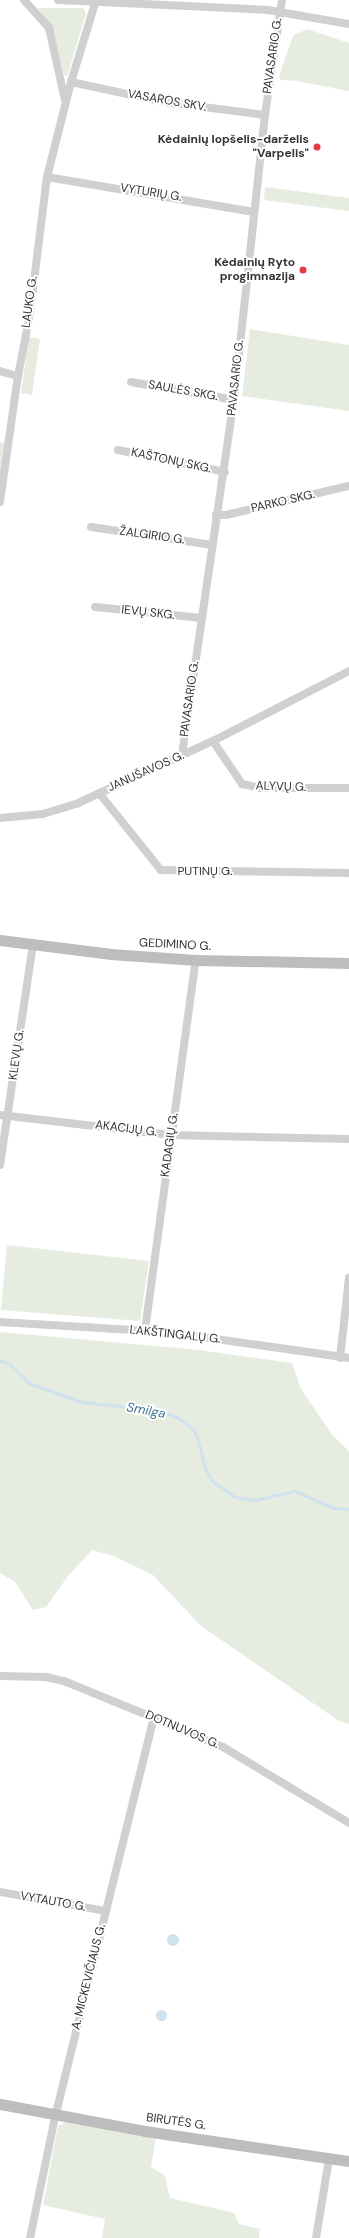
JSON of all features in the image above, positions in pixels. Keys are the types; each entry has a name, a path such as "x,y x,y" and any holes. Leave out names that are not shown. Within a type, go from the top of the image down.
{"street":[{"name":"LAUKO G.","path":"24,0 49,28 66,103"},
{"path":"58,0 193,4 280,11 349,24"},
{"name":"PAVASARIO G.","path":"182,755 201,618 213,545 216,515 225,472 265,116 282,0"},
{"name":"LAUKO G.","path":"0,502 18,376 30,313 47,177 71,82 96,1"},
{"name":"VASAROS SKV.","path":"71,82 164,102 265,116"},
{"name":"VYTURIŲ G.","path":"47,177 254,212"},
{"path":"0,371 18,376"},
{"name":"SAULĖS SKG.","path":"131,382 234,400"},
{"name":"KAŠTONŲ SKG.","path":"118,450 225,472"},
{"name":"PARKO SKG.","path":"216,515 226,515 349,486"},
{"name":"ŽALGIRIO G.","path":"91,527 213,545"},
{"name":"IEVŲ SKG.","path":"96,607 201,618"},
{"name":"JANUŠAVOS G.","path":"0,818 44,814 63,809 213,741 349,671"},
{"name":"ALYVŲ G.","path":"213,741 242,784 261,788 349,788"},
{"name":"PUTINŲ G.","path":"100,793 161,870 349,873"},
{"name":"GEDIMINO G.","path":"0,940 33,945 196,960 349,963"},
{"name":"KLEVŲ G.","path":"0,1165 4,1115 33,945"},
{"name":"KADAGIŲ G.","path":"145,1330 196,960"},
{"name":"AKACIJŲ G.","path":"4,1115 171,1135 349,1139"},
{"path":"345,1358 349,1278"},
{"name":"LAKŠTINGALŲ G.","path":"0,1322 145,1330 345,1358"},
{"name":"DOTNUVOS G.","path":"0,1676 46,1677 64,1681 223,1747 349,1823"},
{"name":"A. MICKEVIČIAUS G.","path":"30,2238 56,2114 154,1718"},
{"name":"VYTAUTO G.","path":"0,1892 106,1911"},
{"name":"BIRUTĖS G.","path":"0,2104 144,2131 349,2161"},
{"path":"316,2238 329,2159"}],"shaded area":[{"path":"38,8 83,8 86,13 67,77 64,75 52,26"},
{"path":"307,29 349,43 349,91 297,81 281,80 279,76 293,36"},
{"path":"265,187 349,198 349,211 264,200"},
{"path":"250,329 349,345 349,411 242,396"},
{"path":"29,337 40,339 32,395 21,393"},
{"path":"0,442 5,443 0,478"},
{"path":"7,1245 149,1261 140,1321 1,1310"},
{"path":"0,1332 199,1350 292,1363 301,1389 333,1436 349,1451 349,1724 339,1721 201,1626 153,1575 114,1556 92,1550 68,1576 46,1607 33,1610 15,1582 0,1573"},
{"path":"67,2121 156,2137 151,2167 165,2176 170,2198 234,2213 239,2224 260,2229 259,2238 102,2238 105,2219 43,2205 58,2126"}],"water":[{"path":"171,1934 175,1934 179,1940 175,1946 171,1946 167,1942 167,1938"},
{"path":"159,2010 163,2010 165,2011 165,2019 159,2020 156,2017 156,2013"}],"waterway":[{"name":"Smilga","path":"0,1360 11,1365 29,1383 82,1402 155,1410 179,1418 193,1429 198,1438 206,1469 213,1481 235,1497 255,1500 295,1491 334,1508 349,1509"}],"place":[{"name":"Kėdainių lopšelis-darželis \"Varpelis\"","path":"317,147"},
{"name":"Kėdainių Ryto progimnazija","path":"303,270"}]}
